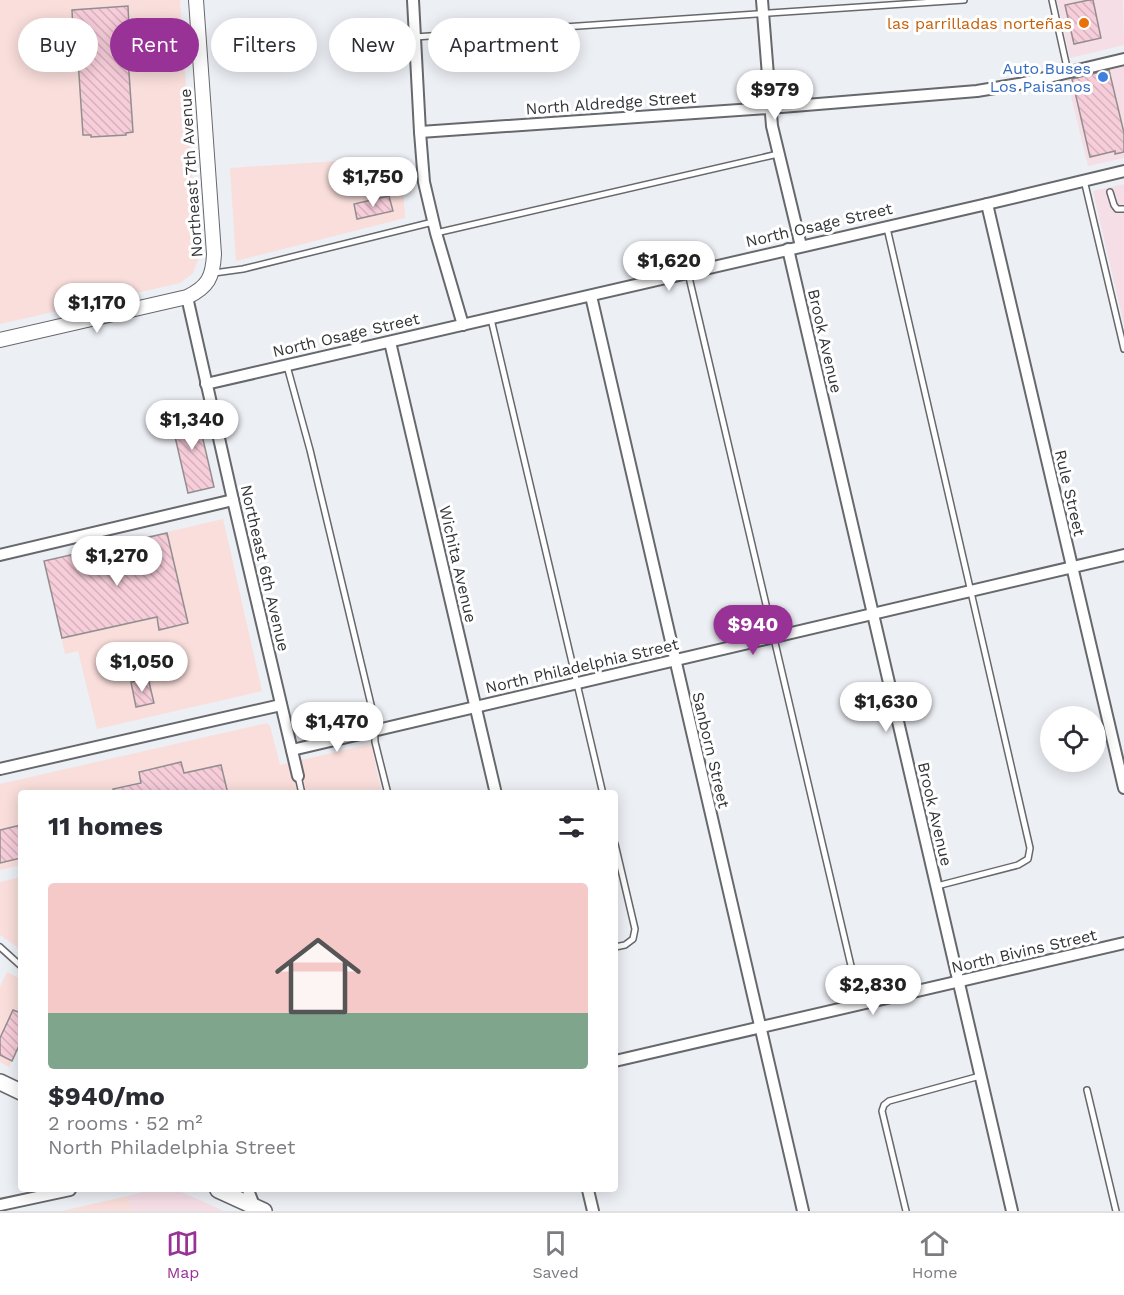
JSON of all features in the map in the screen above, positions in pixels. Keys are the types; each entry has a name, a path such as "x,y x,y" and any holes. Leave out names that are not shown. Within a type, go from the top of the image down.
{"main road":[{"path":"0,1082 18,1091"},
{"path":"222,1192 258,1209"}],"street":[{"name":"Northeast 7th Avenue","path":"187,297 204,286 212,273 214,254 196,0"},
{"path":"413,0 414,18"},
{"path":"762,0 769,108 801,246"},
{"path":"416,57 424,182 434,227 463,325"},
{"name":"North Aldredge Street","path":"420,132 977,91 1019,84 1124,59"},
{"name":"North Osage Street","path":"206,384 1124,171"},
{"name":"Rule Street","path":"987,204 1124,788"},
{"name":"Brook Avenue","path":"788,249 1012,1211"},
{"name":"Sanborn Street","path":"591,296 803,1211"},
{"path":"0,340 187,297"},
{"name":"Northeast 6th Avenue","path":"187,297 298,776"},
{"name":"Wichita Avenue","path":"390,342 495,790"},
{"path":"0,555 233,500"},
{"name":"North Philadelphia Street","path":"292,750 1124,555"},
{"path":"0,769 281,705"},
{"name":"North Bivins Street","path":"618,1060 1124,943"},
{"path":"0,1205 61,1192"},
{"path":"249,1192 258,1209"},
{"path":"588,1192 593,1211"}],"lane":[{"path":"416,38 964,0"},
{"path":"1052,0 1068,72"},
{"path":"212,273 243,269 778,154"},
{"path":"1084,180 1124,350"},
{"path":"1110,192 1114,206 1120,210 1124,209"},
{"path":"887,226 1030,848 1028,859 1018,864 937,886"},
{"path":"688,273 860,1005"},
{"path":"491,319 602,790"},
{"path":"287,366 310,450 374,717 375,742 387,790"},
{"path":"298,776 301,790"},
{"path":"618,857 635,929 633,939 625,945 618,946"},
{"path":"0,947 18,963"},
{"path":"906,1211 882,1111 884,1105 889,1101 980,1076"},
{"path":"1087,1090 1116,1211"}],"shaded area":[{"path":"0,0 180,0 181,18 110,18 110,72 185,72 198,259 193,273 180,283 0,324"},
{"path":"1057,0 1123,0 1124,45 1070,58"},
{"path":"1124,66 1124,158 1088,166 1067,80"},
{"path":"401,157 405,218 236,261 230,168"},
{"path":"1124,184 1124,325 1093,191"},
{"path":"223,519 262,691 97,729 78,651 65,654 44,561"},
{"path":"267,723 270,726 280,765 371,744 381,790 18,790 18,866 0,870 0,784"},
{"path":"18,878 18,949 0,935 0,882"},
{"path":"7,972 18,978 18,1048 9,1067 0,1062 0,987"},
{"path":"144,1192 181,1192 224,1211 131,1211 127,1196"},
{"path":"127,1196 131,1211 62,1211"}],"building":[{"path":"1093,0 1101,38 1074,44 1065,5"},
{"path":"128,6 129,18 110,18 110,72 129,72 133,132 126,133 126,135 91,137 91,135 83,135 79,72 98,72 98,18 72,18 72,10"},
{"path":"1109,70 1124,133 1124,152 1115,154 1115,151 1090,157 1072,79"},
{"path":"389,196 393,211 357,219 354,204"},
{"path":"196,409 214,487 188,493 170,415"},
{"path":"167,533 188,623 159,630 157,617 62,638 44,561"},
{"path":"148,678 154,703 136,707 131,682"},
{"path":"181,762 184,773 221,765 227,790 113,790 141,783 139,772"},
{"path":"18,826 18,859 0,863 0,830"},
{"path":"13,1010 18,1012 18,1048 12,1061 0,1055 0,1038"}],"place":[{"name":"las parrilladas norteñas","path":"1084,23"},
{"name":"Auto Buses Los Paisanos","path":"1103,77"}]}
